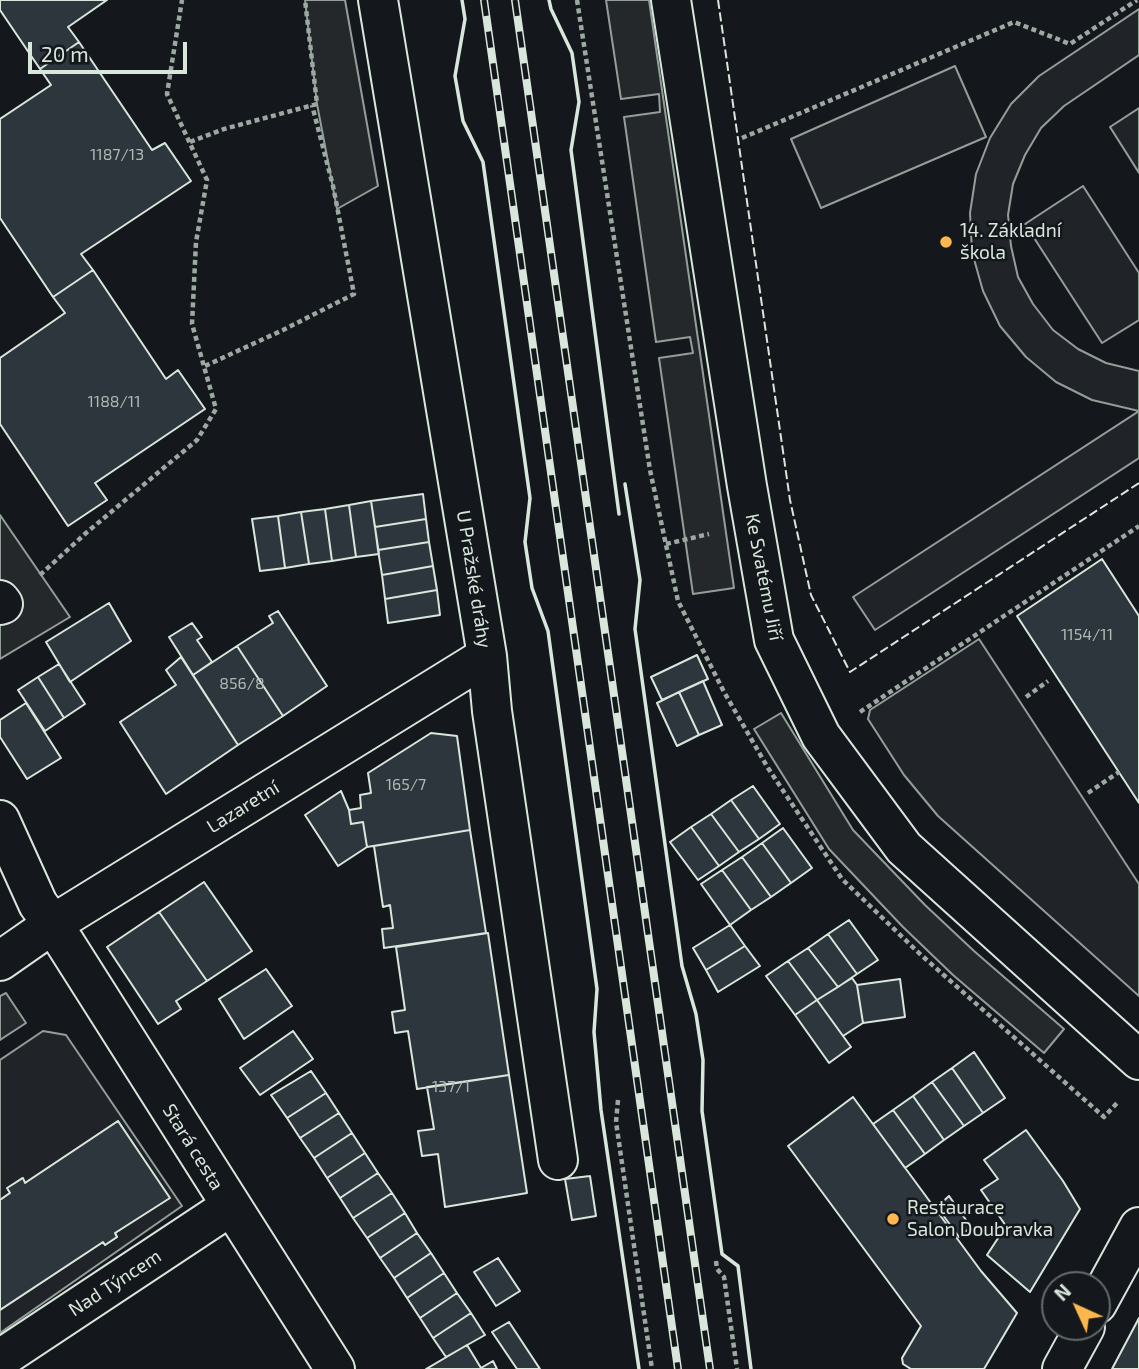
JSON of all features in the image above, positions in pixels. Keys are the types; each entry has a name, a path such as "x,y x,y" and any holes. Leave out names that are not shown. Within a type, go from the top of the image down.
{"street":[{"name":"U Pražské dráhy","path":"378,0 487,656 492,711 558,1160"},
{"name":"Ke Svatému Jiří","path":"671,0 747,486 774,640 821,736 904,848 1139,1060"},
{"name":"Lazaretní","path":"0,961 53,924 487,656"},
{"name":"Stará cesta","path":"0,820 38,904 335,1369"},
{"name":"Nad Týncem","path":"0,1359 230,1206"},
{"path":"1111,1278 1139,1227"},
{"path":"1062,1369 1077,1341"}],"path":[{"path":"1,603 47,570 86,533 197,440 216,409 192,324 196,242 207,180 167,94 182,0"},
{"path":"190,142 224,129 317,104 305,0"},
{"path":"577,0 648,456 677,601 724,692 768,768 842,878 920,954 1104,1117"},
{"path":"738,140 1014,22 1070,44 1137,0"},
{"path":"205,366 354,294 312,104"},
{"path":"821,736 1138,529"},
{"path":"666,544 712,534"},
{"path":"1026,697 1048,681"},
{"path":"1088,793 1119,772"},
{"path":"618,1100 617,1122 652,1369"},
{"path":"716,1261 717,1269 724,1277 737,1369"}],"shaded area":[{"path":"305,0 345,0 378,186 337,209 317,104"},
{"path":"606,0 649,0 734,588 693,594 659,358 693,353 690,337 656,342 624,117 660,112 659,94 621,99"},
{"path":"1139,9 1139,55 1064,106 1041,128 1025,155 1013,184 1008,215 1018,277 1033,304 1053,330 1078,349 1106,363 1139,371 1139,411 1092,400 1056,382 1026,357 1000,326 983,291 972,252 970,213 976,174 990,138 1011,104 1039,76"},
{"path":"955,66 986,137 821,208 791,139"},
{"path":"1139,108 1139,173 1110,127"},
{"path":"1083,186 1139,273 1139,320 1102,343 1025,224"},
{"path":"1139,411 1139,458 875,630 853,597"},
{"path":"0,515 70,617 0,659"},
{"path":"979,639 1139,884 1139,996 938,816 904,775 868,719 870,710"},
{"path":"781,713 853,830 925,905 1064,1029 1044,1053 953,975 829,849 754,729"},
{"path":"6,993 26,1023 0,1040 0,996"},
{"path":"43,1031 66,1035 182,1206 0,1333 0,1310 103,1242 105,1245 117,1237 115,1233 169,1198 118,1121 25,1183 22,1178 8,1188 10,1193 0,1200 0,1060"}],"building":[{"path":"0,0 107,0 68,27 79,42 40,69 0,10"},
{"path":"79,42 152,150 165,143 191,181 81,254 93,270 53,297 0,218 0,119 51,85 40,69"},
{"path":"93,270 166,379 178,370 205,409 95,483 107,500 68,526 0,424 0,358 65,313 53,297"},
{"path":"423,494 426,519 375,527 371,501"},
{"path":"371,501 379,554 356,557 349,505"},
{"path":"349,505 356,557 332,561 325,509"},
{"path":"325,509 332,561 309,564 301,512"},
{"path":"301,512 309,564 285,568 278,516"},
{"path":"278,516 285,568 260,571 252,519"},
{"path":"426,519 429,542 378,550 375,527"},
{"path":"429,542 433,566 382,575 378,550"},
{"path":"1102,559 1139,616 1139,803 1017,616"},
{"path":"433,566 437,590 385,599 382,575"},
{"path":"437,590 440,615 388,623 385,599"},
{"path":"109,603 131,641 70,682 46,642"},
{"path":"278,611 327,686 283,716 237,646 273,623 269,616"},
{"path":"192,623 202,637 197,640 212,662 193,675 169,637"},
{"path":"237,646 283,716 238,745 193,675"},
{"path":"697,655 708,679 662,700 651,677"},
{"path":"181,657 238,745 166,794 120,722 176,685 166,670"},
{"path":"59,664 85,704 64,718 38,677"},
{"path":"38,677 64,718 45,731 18,690"},
{"path":"703,681 722,725 699,735 679,692"},
{"path":"679,692 699,735 677,746 657,703"},
{"path":"26,703 61,758 27,779 0,737 0,720"},
{"path":"431,733 457,736 470,830 367,847 363,822 351,824 349,810 361,808 360,795 371,793 368,773"},
{"path":"753,786 780,824 759,839 731,800"},
{"path":"341,791 349,810 351,824 363,822 367,847 338,866 305,815"},
{"path":"731,800 759,839 739,852 711,814"},
{"path":"711,814 739,852 719,866 691,827"},
{"path":"691,827 719,866 698,880 670,842"},
{"path":"783,828 812,868 791,883 762,843"},
{"path":"470,830 486,933 384,948 382,929 393,928 390,905 383,907 374,846"},
{"path":"762,843 791,883 771,897 742,857"},
{"path":"742,857 771,897 751,910 722,870"},
{"path":"722,870 751,910 730,925 701,884"},
{"path":"204,882 252,951 207,981 159,912"},
{"path":"159,912 207,981 176,1001 181,1009 158,1024 107,947"},
{"path":"849,920 878,960 857,974 828,934"},
{"path":"730,925 745,946 706,970 693,948"},
{"path":"488,933 509,1075 417,1089 408,1031 395,1033 392,1012 405,1010 396,947"},
{"path":"828,934 857,974 838,987 808,948"},
{"path":"745,946 760,966 718,992 706,970"},
{"path":"808,948 838,987 817,1000 788,961"},
{"path":"788,961 817,1000 795,1015 766,976"},
{"path":"266,969 292,1006 244,1039 219,999"},
{"path":"852,978 857,985 863,1023 843,1036 817,1000"},
{"path":"900,979 905,1017 863,1023 857,985"},
{"path":"817,1000 851,1047 829,1063 795,1015"},
{"path":"293,1031 313,1059 260,1095 240,1068"},
{"path":"974,1052 1005,1098 983,1113 952,1068"},
{"path":"952,1068 983,1113 964,1126 932,1082"},
{"path":"311,1071 326,1093 287,1118 271,1095"},
{"path":"509,1075 527,1193 445,1207 438,1154 422,1156 418,1131 434,1129 427,1087"},
{"path":"932,1082 964,1126 944,1140 913,1096"},
{"path":"326,1093 339,1113 300,1138 287,1118"},
{"path":"913,1096 944,1140 925,1154 893,1110"},
{"name":"Restaurace Salon Doubravka","path":"853,1097 981,1271 1017,1313 984,1369 911,1369 903,1364 902,1358 921,1326 788,1146"},
{"path":"893,1110 925,1154 905,1168 873,1124"},
{"path":"339,1113 352,1133 314,1158 300,1138"},
{"path":"118,1121 170,1198 115,1233 117,1237 105,1245 103,1242 0,1310 0,1200 10,1193 7,1188 23,1178 25,1183"},
{"path":"1026,1130 1080,1209 1030,1292 987,1255 1006,1226 981,1190 998,1179 984,1160"},
{"path":"352,1133 365,1153 327,1178 314,1158"},
{"path":"365,1153 378,1173 340,1198 327,1178"},
{"path":"378,1173 392,1193 353,1218 340,1198"},
{"path":"590,1176 596,1216 572,1220 565,1179"},
{"path":"392,1193 405,1213 367,1238 353,1218"},
{"path":"949,1196 971,1227 959,1237 937,1207"},
{"path":"405,1213 417,1233 380,1258 367,1238"},
{"path":"417,1233 431,1253 394,1278 380,1258"},
{"path":"431,1253 444,1273 407,1298 394,1278"},
{"path":"498,1258 520,1291 496,1306 474,1272"},
{"path":"444,1273 457,1293 420,1318 407,1298"},
{"path":"457,1293 471,1313 433,1338 420,1318"},
{"path":"471,1313 485,1335 446,1357 433,1338"},
{"path":"1139,1318 1139,1369 1112,1369"},
{"path":"509,1322 540,1369 517,1369 492,1332"},
{"path":"467,1345 481,1368 493,1361 497,1369 426,1369"}],"railway":[{"path":"484,0 678,1369"},
{"path":"515,0 710,1369"}],"fence":[{"path":"718,0 790,500 811,595 850,672 1139,483"}],"wall":[{"path":"462,0 465,19 455,76 463,121 483,162 530,498 525,542 532,588 548,631 597,989 594,1032 601,1110 639,1369"},
{"path":"549,0 572,53 579,102 571,150 619,514"},
{"path":"625,484 640,580 635,629 682,966 696,1014 703,1060 702,1111 722,1254 738,1266 751,1369"}],"place":[{"name":"14. Základní škola","path":"946,242"},
{"name":"Restaurace Salon Doubravka","path":"893,1219"}]}
